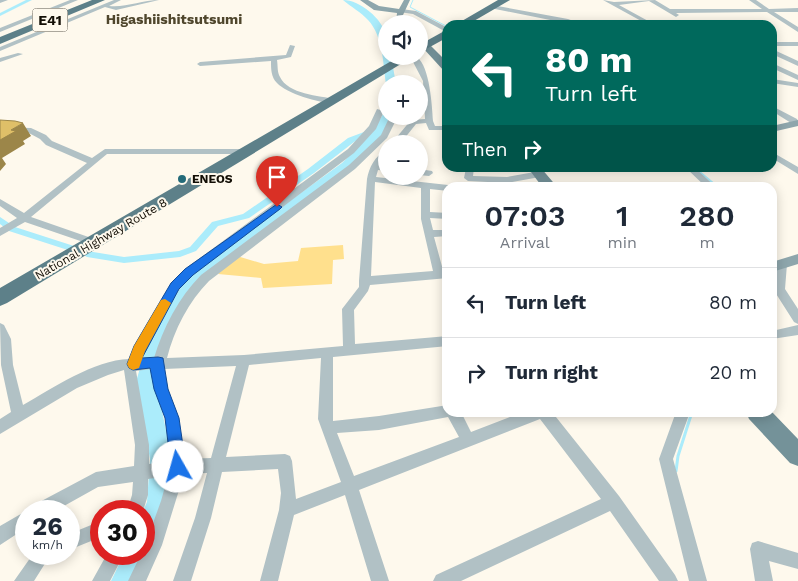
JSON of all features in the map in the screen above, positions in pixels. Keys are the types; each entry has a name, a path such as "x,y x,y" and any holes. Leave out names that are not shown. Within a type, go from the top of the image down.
{"highway":[{"name":"E41","path":"0,37 92,0"},
{"path":"469,20 506,0"},
{"name":"E41","path":"0,41 101,3"},
{"path":"428,42 442,33"},
{"name":"National Highway Route 8","path":"0,298 96,243 393,65"}],"main road":[{"path":"428,52 442,64"},
{"path":"538,172 546,182"},
{"path":"762,417 798,455"}],"street":[{"path":"0,1 5,0"},
{"path":"0,30 75,0"},
{"path":"0,49 101,3 118,0"},
{"path":"101,3 116,8 156,0"},
{"path":"363,0 377,8 414,12 442,28"},
{"path":"400,15 408,0"},
{"path":"606,0 643,20"},
{"path":"613,4 649,0 686,20"},
{"path":"752,0 798,30"},
{"path":"492,7 563,20"},
{"path":"669,11 798,10"},
{"path":"37,14 46,16"},
{"path":"777,44 798,44"},
{"path":"200,64 274,60 289,56 292,46"},
{"path":"777,50 798,50"},
{"path":"777,53 798,65"},
{"path":"0,60 20,54"},
{"path":"274,60 276,77 292,90 333,101"},
{"path":"418,65 426,81 429,121 432,128 442,128"},
{"path":"777,65 798,65"},
{"path":"777,68 798,78"},
{"path":"777,82 798,85"},
{"path":"777,111 796,122"},
{"path":"138,500 145,471 130,371 136,364 139,350 175,286 189,272 351,151 373,127 378,116"},
{"path":"0,121 5,122 0,128"},
{"path":"403,135 414,122 429,121"},
{"path":"777,128 796,122"},
{"path":"137,581 154,545 169,501 175,467 172,418 161,389 156,362 166,338 193,290 205,278 352,167 384,136 390,125"},
{"path":"0,128 28,130 49,143 93,162"},
{"path":"82,157 105,152 240,151 245,153"},
{"path":"7,229 24,218 105,152"},
{"path":"210,152 224,166"},
{"path":"777,157 798,171"},
{"path":"350,351 348,310 364,288 370,179 374,167 378,162"},
{"path":"374,167 378,167"},
{"path":"469,172 468,178 507,180 534,172"},
{"path":"694,172 705,182"},
{"path":"370,179 442,187"},
{"path":"426,186 424,197 429,234 442,272"},
{"path":"0,202 24,218 96,243"},
{"path":"426,215 442,216"},
{"path":"429,234 442,233"},
{"path":"788,264 779,289 798,319"},
{"path":"365,281 442,275"},
{"path":"0,328 5,339 7,365 19,415"},
{"path":"777,335 798,330"},
{"path":"0,427 102,370 119,365 156,362 244,360 326,354 442,342"},
{"path":"326,354 325,419 350,485 380,581"},
{"path":"182,581 218,464 244,360"},
{"path":"330,428 442,413"},
{"path":"456,417 468,440"},
{"path":"287,510 529,417"},
{"path":"546,417 613,502 670,581"},
{"path":"681,417 666,459 698,581"},
{"path":"60,500 96,480 145,471 175,467 285,461 289,493 287,510 269,581"},
{"path":"442,581 613,502"},
{"path":"0,537 15,525"},
{"path":"764,581 758,548 798,561"},
{"path":"23,581 35,565"},
{"path":"101,581 110,565"}],"shaded area":[{"path":"343,245 344,259 333,260 332,284 263,288 261,278 218,274 237,256 264,264 298,261 301,248"}],"building":[{"path":"0,120 23,123 11,130 16,131 0,140"}],"waterway":[{"path":"0,15 30,0"},
{"path":"347,0 370,17 382,34 390,75"},
{"path":"413,0 410,7 442,24"},
{"path":"155,510 158,503 161,459 146,382 152,352 188,289 205,271 346,166 377,135 382,125"},
{"path":"87,254 124,260 180,254 193,249 215,224 246,216 311,171 351,140 366,133"},
{"path":"372,134 377,135"},
{"path":"700,172 712,182"},
{"path":"0,220 12,229 74,249"},
{"path":"676,471 678,456 690,417"},
{"path":"124,581 131,565"}],"tunnel":[{"path":"46,16 62,19"}],"slow traffic":[{"path":"135,364 133,364 139,350 165,303"}],"place":[{"name":"ENEOS","path":"182,179"}],"district":[{"name":"Higashiishitsutsumi","path":"174,19"}],"route":[{"path":"178,467 172,418 161,389 157,369 158,362 133,364 175,286 189,272 277,207"}]}
